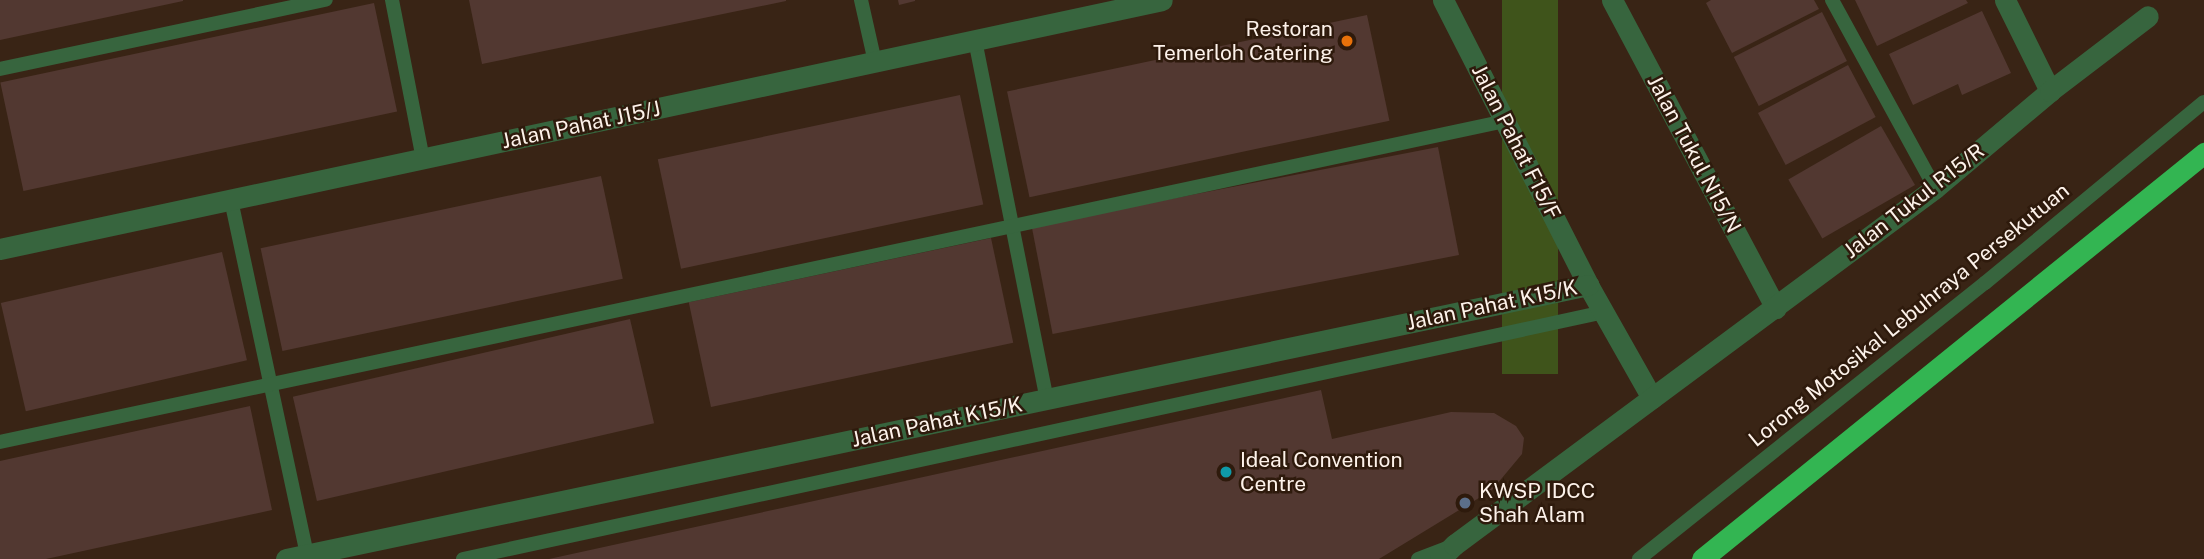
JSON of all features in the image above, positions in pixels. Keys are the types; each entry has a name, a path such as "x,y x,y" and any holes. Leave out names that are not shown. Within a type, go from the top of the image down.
{"highway":[{"path":"1702,559 2204,153"}],"street":[{"name":"Jalan Pahat J15/J","path":"0,249 1162,0"},
{"name":"Jalan Pahat F15/F","path":"1443,0 1588,285 1652,398"},
{"name":"Jalan Tukul N15/N","path":"1612,0 1776,308"},
{"path":"2005,0 2050,91"},
{"name":"Jalan Tukul R15/R","path":"1447,552 1935,188 2050,91 2148,16"},
{"name":"Jalan Pahat K15/K","path":"286,559 1588,285"}],"lane":[{"path":"0,69 326,0"},
{"path":"392,0 423,159"},
{"path":"861,0 874,62"},
{"path":"1832,0 1935,188"},
{"path":"975,40 1047,399"},
{"name":"Lorong Motosikal Lebuhraya Persekutuan","path":"1639,559 1985,283 2204,102"},
{"path":"0,442 1505,121"},
{"path":"231,200 307,555"},
{"path":"463,559 1604,312"},
{"path":"1418,559 1447,552"}],"green space":[{"path":"1502,0 1558,0 1558,374 1502,374"}],"building":[{"path":"0,0 183,0 183,1 0,40"},
{"path":"469,0 786,0 786,1 482,64"},
{"path":"898,0 915,0 915,1 899,5"},
{"path":"1711,0 1814,0 1819,9 1732,53 1706,3"},
{"path":"1855,0 1966,0 1968,3 1877,46"},
{"path":"374,3 397,112 23,191 0,82"},
{"path":"1982,11 2011,73 1962,95 1958,84 1913,105 1889,54"},
{"path":"1822,12 1847,61 1759,106 1734,57"},
{"path":"1367,15 1389,121 1029,197 1007,92"},
{"path":"1848,65 1876,117 1786,165 1758,113"},
{"path":"960,95 983,205 681,269 658,159"},
{"path":"1881,126 1915,185 1822,238 1788,180"},
{"path":"1438,147 1459,255 1053,334 1032,226"},
{"path":"601,176 623,279 282,351 261,248"},
{"path":"991,238 1013,343 711,407 689,302"},
{"path":"222,252 247,360 26,411 1,303"},
{"path":"630,319 654,423 317,501 293,397"},
{"name":"Ideal Convention Centre","path":"1321,390 1332,439 1451,412 1494,413 1516,426 1524,438 1522,454 1492,490 1379,559 549,559"},
{"path":"250,406 272,510 46,559 0,559 0,461"}],"place":[{"name":"Restoran Temerloh Catering","path":"1347,41"},
{"name":"Ideal Convention Centre","path":"1226,472"},
{"name":"KWSP IDCC Shah Alam","path":"1465,503"}]}
